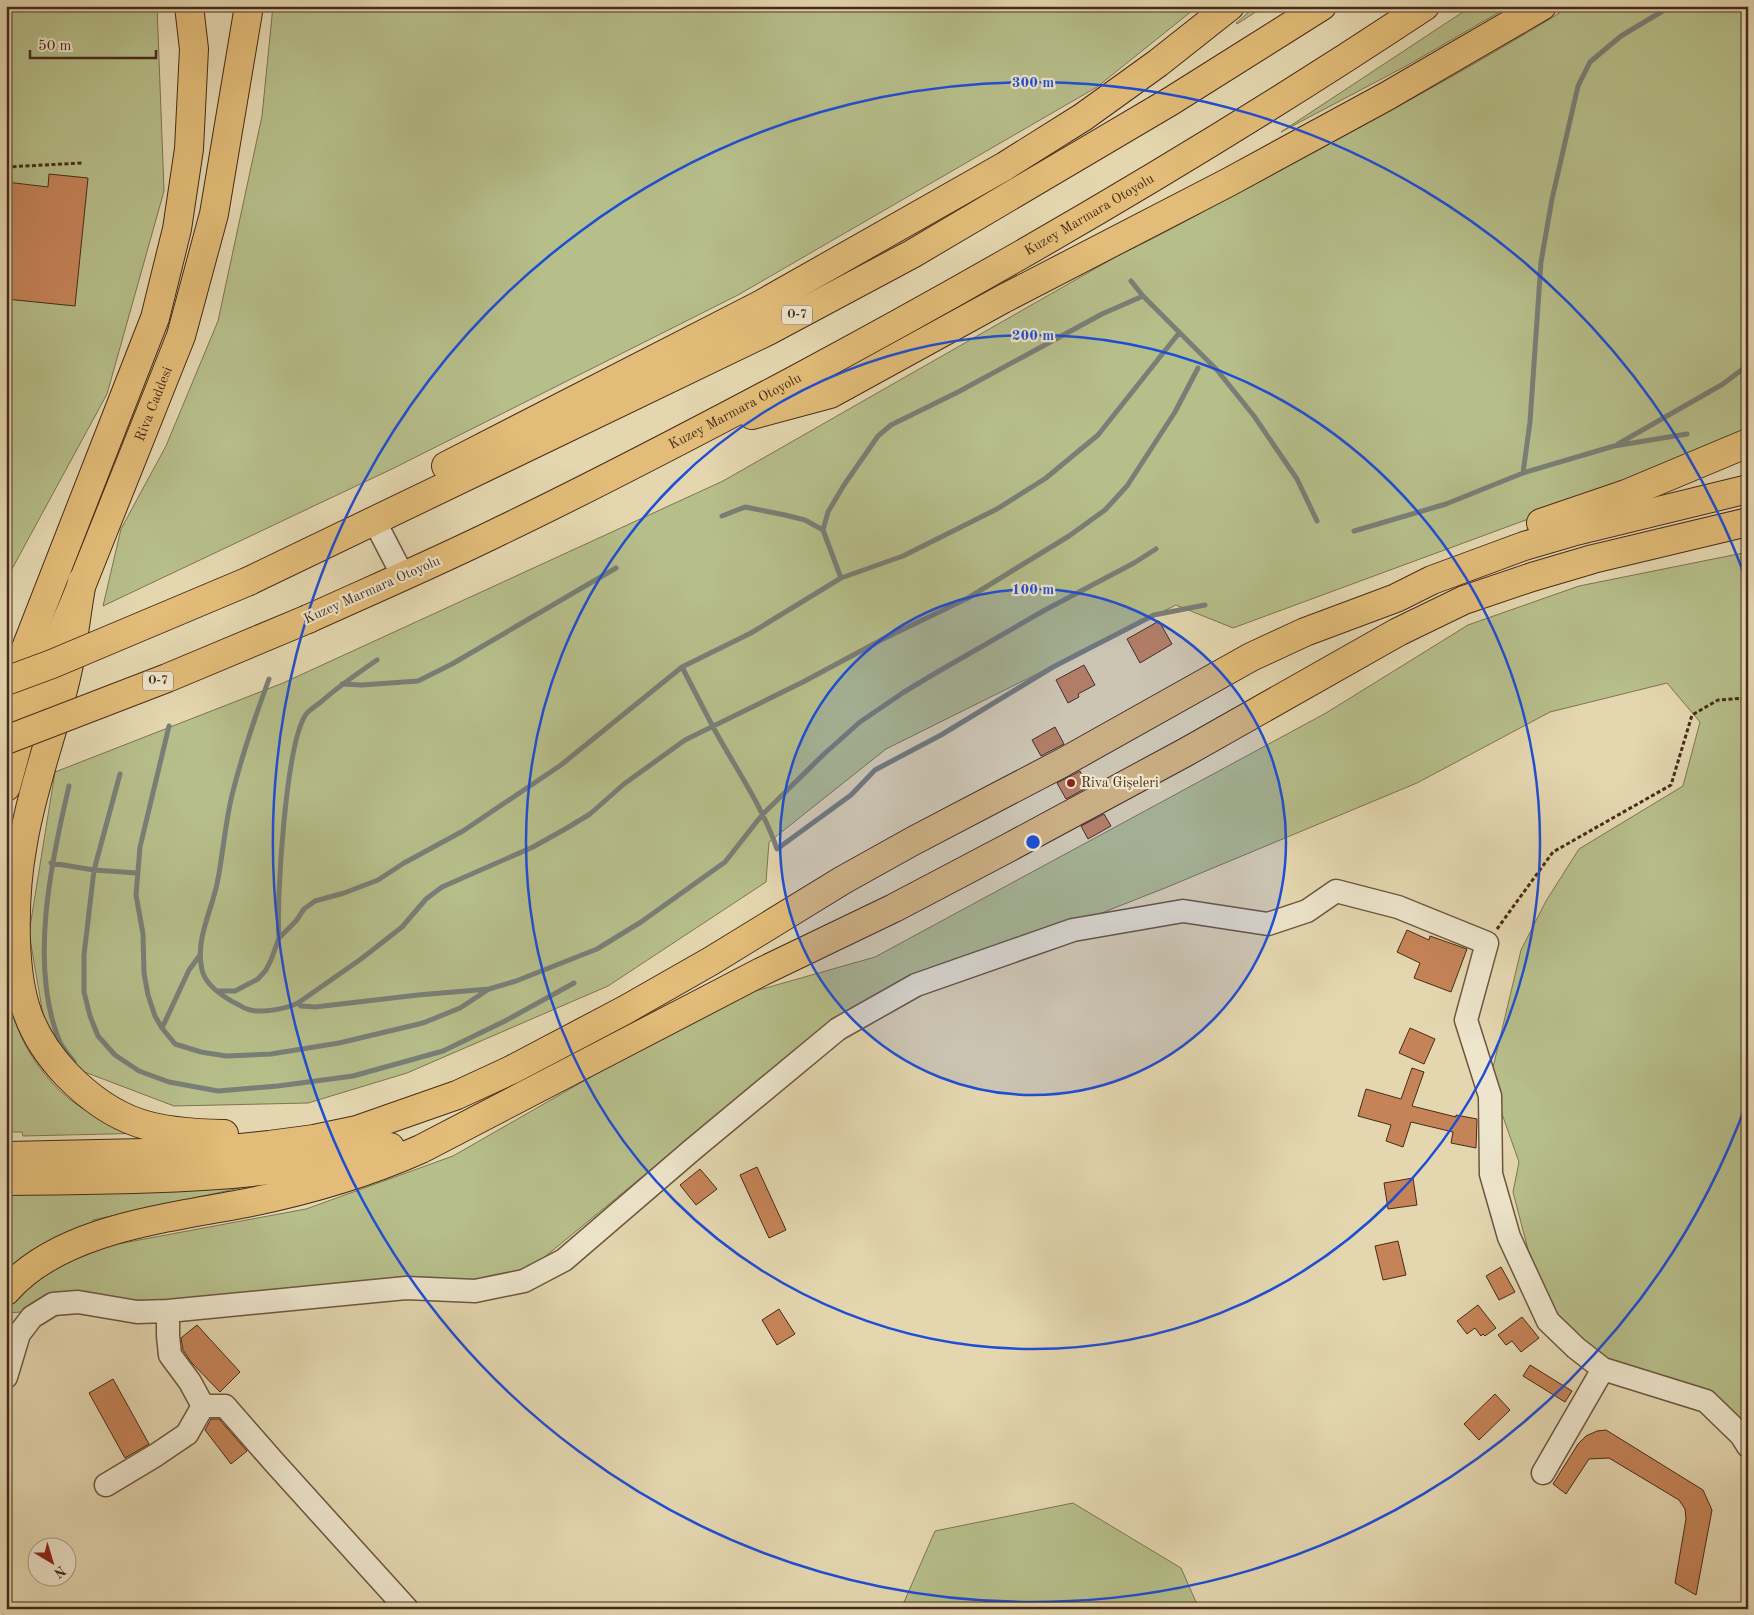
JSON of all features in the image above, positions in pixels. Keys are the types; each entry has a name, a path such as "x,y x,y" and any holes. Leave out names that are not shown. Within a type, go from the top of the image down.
{"main road":[{"name":"Riva Caddesi","path":"6,699 155,318 177,229 189,149 194,49 189,6"},
{"path":"194,49 198,6"},
{"path":"237,85 237,40 240,6"},
{"name":"Riva Caddesi","path":"6,787 26,714 181,336 214,214 249,6"},
{"path":"249,581 429,474 760,304 1005,166 1098,106 1158,64 1230,6"},
{"name":"O-7","path":"6,681 52,664 249,581 768,331 912,254 1179,96 1322,6"},
{"name":"Kuzey Marmara Otoyolu","path":"6,740 167,678 308,619 500,532 705,428 924,310 1135,189 1266,109 1425,6"},
{"path":"705,428 830,394 1003,299 1229,182 1471,48 1542,6"},
{"path":"1396,598 1451,560 1494,542 1626,494 1748,443"},
{"path":"26,1172 314,1139 357,1130 457,1095 511,1070 625,1010 711,961 843,880 1070,758 1251,657 1306,632 1396,598 1432,580 1524,546 1572,532 1748,489"},
{"path":"6,1291 21,1276 54,1253 104,1234 303,1190 347,1178 390,1163 445,1137 761,972 894,908 1076,812 1398,632 1464,600 1593,558 1748,522"},
{"path":"82,581 69,664 23,842 19,874 16,933 20,987 25,1007 40,1042 51,1058 80,1089 99,1104 121,1117 142,1125 182,1132 249,1134 301,1130 423,1107"},
{"path":"6,1156 26,1172 231,1174 305,1166 418,1138 489,1110 575,1066 619,1047"}],"street":[{"path":"374,520 402,576"},
{"path":"6,1376 19,1334 32,1317 53,1304 78,1302 137,1312 168,1311 406,1288 475,1291 524,1281 564,1260 692,1150 838,1029 916,985 1074,930 1183,911 1268,924 1307,911 1336,891 1398,908 1487,943 1466,1020 1490,1096 1491,1174 1510,1237 1548,1321 1576,1348 1603,1369 1706,1401 1741,1435 1748,1446"},
{"path":"168,1311 170,1355 190,1382 203,1406"},
{"path":"1543,1473 1603,1369"},
{"path":"106,1485 187,1434 203,1406"},
{"path":"203,1406 225,1406 407,1609"}],"path":[{"path":"6,167 82,163"},
{"path":"1487,943 1553,852 1671,785 1692,715 1718,700 1748,698"}],"green space":[{"path":"6,6 157,6 164,191 107,394 6,580"},
{"path":"273,6 1198,6 1097,87 738,295 394,468 103,606 121,529 166,446 218,321 262,116"},
{"path":"1256,6 1265,6 1236,23"},
{"path":"1472,6 1510,6 1408,65 1281,132"},
{"path":"1571,6 1748,6 1748,427 1683,462 1233,628 1176,605 886,749 769,842 766,882 608,986 407,1073 308,1103 174,1106 82,1071 46,1032 29,933 55,772 283,683 723,481 1119,255 1173,228 1418,95"},
{"path":"1748,552 1748,1435 1709,1396 1602,1357 1565,1329 1537,1284 1513,1192 1519,1162 1490,1080 1521,950 1546,901 1579,849 1683,786 1700,722 1667,683 1550,712 1417,783 1165,888 835,1018 518,1279 6,1313 6,1302 28,1278 96,1248 306,1209 453,1156 727,999 875,957 1326,713 1468,625 1579,586"},
{"path":"6,978 13,1014 23,1040 39,1067 50,1080 73,1102 86,1111 119,1125 151,1133 23,1136 22,1132 6,1132"},
{"path":"290,1177 93,1220 93,1223 6,1273 6,1194"},
{"path":"1073,1503 1181,1568 1199,1609 901,1609 935,1531"}],"building":[{"path":"49,174 88,178 75,306 6,299 6,182 48,187"},
{"path":"1159,621 1172,644 1140,663 1127,639"},
{"path":"1084,665 1095,685 1078,694 1079,697 1068,703 1056,680"},
{"path":"1055,727 1064,744 1041,756 1032,740"},
{"path":"1080,771 1088,787 1066,799 1057,783"},
{"path":"1104,814 1111,826 1088,839 1081,826"},
{"path":"1407,930 1429,940 1430,936 1467,949 1451,992 1414,978 1420,963 1397,952"},
{"path":"1410,1028 1435,1039 1424,1064 1399,1053"},
{"path":"1412,1068 1424,1072 1412,1106 1456,1117 1456,1115 1477,1119 1476,1148 1451,1143 1453,1132 1411,1122 1403,1147 1386,1141 1391,1125 1358,1116 1366,1089 1401,1099"},
{"path":"757,1167 786,1230 769,1238 740,1175"},
{"path":"700,1169 717,1189 696,1205 680,1185"},
{"path":"1413,1178 1417,1205 1388,1209 1384,1183"},
{"path":"1398,1241 1406,1275 1383,1280 1375,1246"},
{"path":"1501,1267 1515,1292 1499,1300 1486,1276"},
{"path":"1478,1305 1496,1328 1485,1336 1483,1334 1481,1336 1475,1328 1467,1334 1457,1321"},
{"path":"779,1309 795,1334 777,1345 762,1320"},
{"path":"1522,1317 1539,1338 1521,1352 1512,1341 1506,1345 1498,1335"},
{"path":"197,1325 240,1372 220,1392 191,1362 183,1350 181,1338"},
{"path":"1530,1365 1572,1391 1565,1402 1523,1376"},
{"path":"113,1379 149,1444 125,1458 89,1393"},
{"path":"1495,1394 1510,1410 1479,1440 1464,1424"},
{"path":"211,1419 219,1419 247,1451 231,1464 205,1430"},
{"path":"1606,1430 1703,1490 1712,1510 1696,1595 1675,1583 1686,1519 1685,1509 1679,1500 1609,1458 1589,1459 1566,1494 1553,1484 1578,1444 1586,1436 1597,1431"}],"waterway":[{"path":"1523,473 1530,422 1541,262 1552,199 1578,86 1590,62 1621,36 1671,6"},
{"path":"1131,281 1143,296 1217,370 1254,416 1297,479 1317,521"},
{"path":"841,578 823,530 828,512 878,436 891,425 958,392 1102,314 1143,296"},
{"path":"218,991 235,991 258,979 266,970 279,938 296,921 304,909 315,901 344,893 378,880 404,863 463,831 561,765 682,667 751,633 841,578 903,556 997,509 1046,478 1098,435 1179,333"},
{"path":"1618,444 1723,384 1748,365"},
{"path":"269,679 249,736 232,795 217,884 202,937 200,959 204,976 212,987 243,1007 261,1011 281,1009 298,1003 361,959 402,927 426,899 442,887 533,847 567,828 590,814 624,784 685,740 968,598 1069,536 1105,510 1127,486 1175,412 1198,368"},
{"path":"1354,531 1446,504 1523,473 1614,446 1687,434"},
{"path":"722,516 745,507 805,520 823,530"},
{"path":"298,1003 301,1006 315,1007 489,989 516,981 597,949 641,922 725,862 762,815 823,755 860,722 934,674 1156,549"},
{"path":"342,684 362,685 418,681 452,664 616,568"},
{"path":"682,667 712,725 756,801 777,849 851,795 875,770 941,735 1053,667 1154,615 1205,605"},
{"path":"279,938 279,891 284,821 293,754 300,728 309,711 377,660"},
{"path":"169,726 140,847 136,895 143,934 144,973 148,995 155,1016 175,1044 201,1052 226,1056 271,1054 339,1043 423,1023 460,1008 489,989"},
{"path":"120,774 94,870 84,955 84,992 90,1016 98,1036 115,1055 139,1071 169,1082 218,1091 278,1086 353,1076 443,1051 505,1021 574,983"},
{"path":"69,786 50,880 44,947 45,979 50,1011 60,1043 74,1062"},
{"path":"51,863 94,870 137,873"},
{"path":"162,1028 189,970 200,955"}],"place":[{"name":"Riva Gişeleri","path":"1071,783"}]}
